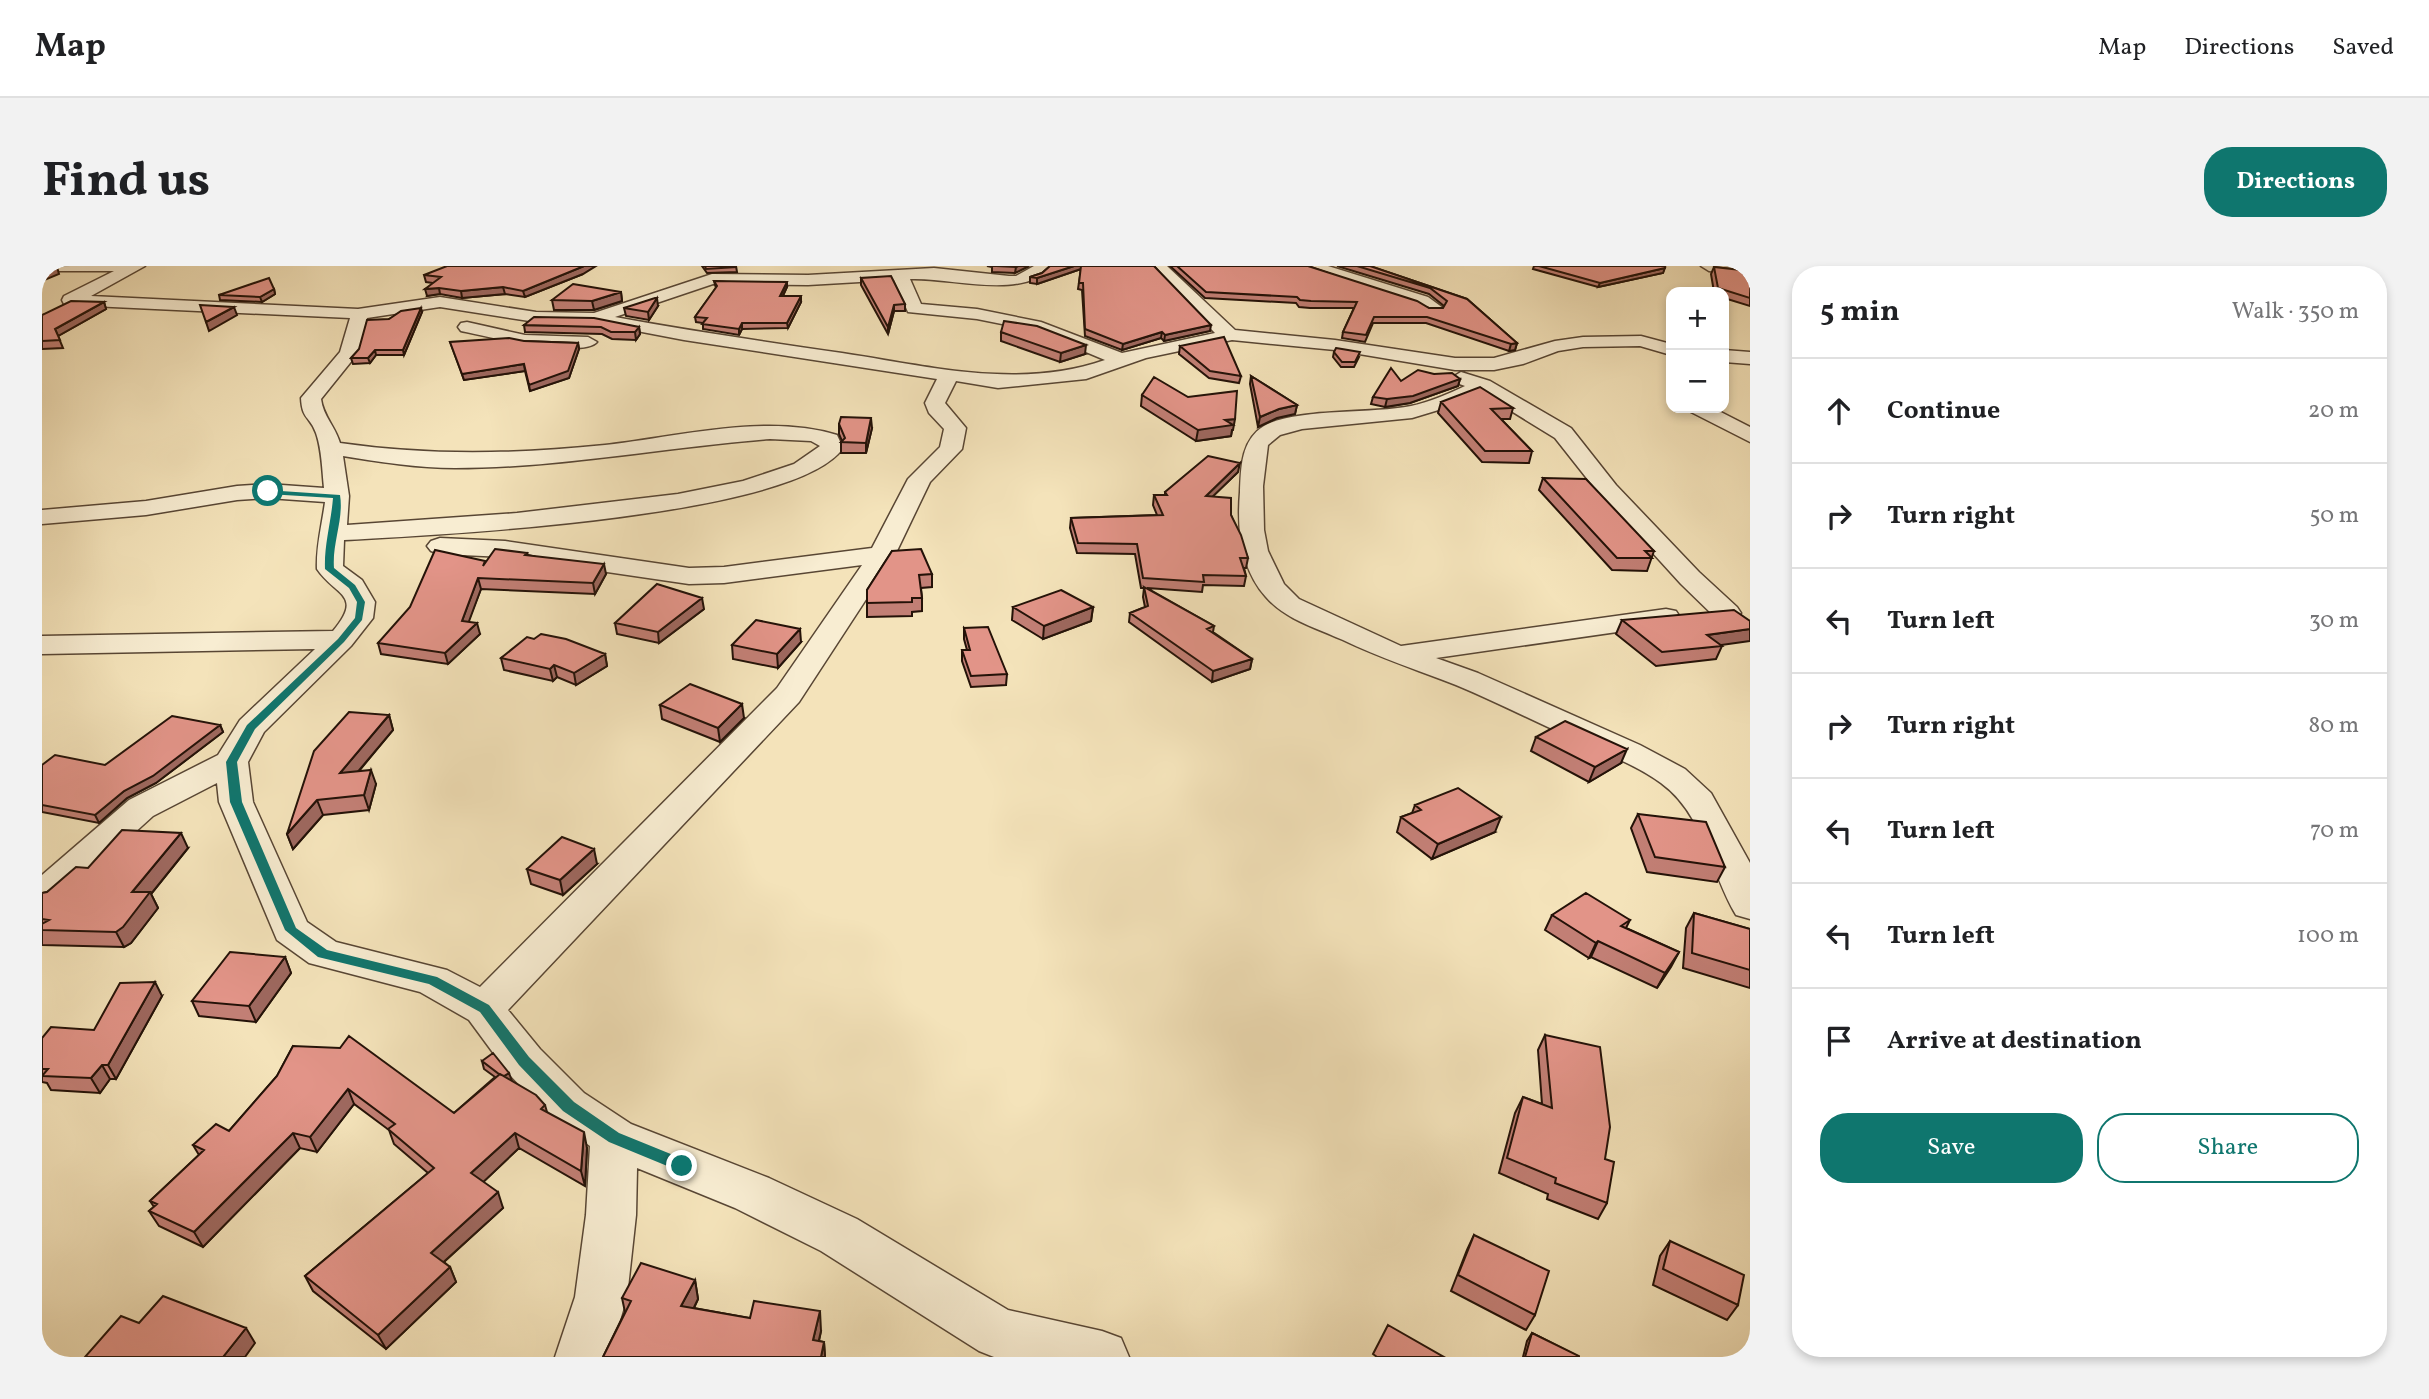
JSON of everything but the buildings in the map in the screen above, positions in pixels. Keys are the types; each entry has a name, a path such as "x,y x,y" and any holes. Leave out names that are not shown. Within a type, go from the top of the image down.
{"street":[{"path":"55,266 135,267"},
{"path":"595,318 691,289 707,280 808,280 928,270 1009,281 1020,280 1045,266"},
{"path":"1158,266 1224,332 1233,335 1335,345 1474,365 1517,360 1555,346 1583,341 1641,341 1666,357"},
{"path":"1312,266 1422,300 1435,308"},
{"path":"1709,266 1750,270"},
{"path":"135,267 62,302 359,316 429,322"},
{"path":"900,274 914,307 977,314 1041,327 1122,360"},
{"path":"359,316 440,302 536,317 595,318 703,338 998,382 1086,373 1182,343 1233,335"},
{"path":"42,897 141,808 231,762 251,727 341,640 359,618 361,602 352,586 330,569 337,496 331,448 325,428 312,413 311,398 349,353 359,316"},
{"path":"450,324 525,340 607,342 703,338"},
{"path":"1335,345 1347,357 1423,369 1483,385 1563,433 1608,490 1690,578 1738,612"},
{"path":"1649,354 1666,358"},
{"path":"1729,356 1750,358"},
{"path":"484,1009 788,695 882,555 919,479 951,449 955,428 936,409 935,402 949,375"},
{"path":"1483,385 1448,401 1412,412 1302,423 1273,430 1257,443 1250,492 1251,537 1275,595 1289,605 1398,655 1466,679 1628,752 1673,776 1699,800 1722,841 1750,906"},
{"path":"1707,413 1750,436"},
{"path":"331,448 406,458 470,461 556,456 770,434 806,433 829,440 832,448 827,455 801,469 724,493 546,518 331,540"},
{"path":"42,517 146,508 237,493 268,491 337,496"},
{"path":"331,540 505,549 689,576 724,575 882,555"},
{"path":"1398,655 1595,625 1738,612"},
{"path":"42,645 341,640"},
{"path":"231,762 236,802 291,930 323,953 432,980 484,1009 524,1061 568,1106 614,1138 752,1193 839,1235 998,1333 1102,1357"},
{"path":"582,1357 601,1297 611,1215 614,1138"}],"route":[{"path":"268,491 337,496 334,533 328,547 330,569 352,586 361,602 359,618 341,640 251,727 231,762 236,802 291,930 323,953 432,980 484,1009 524,1061 568,1106 614,1138 682,1166"}]}
